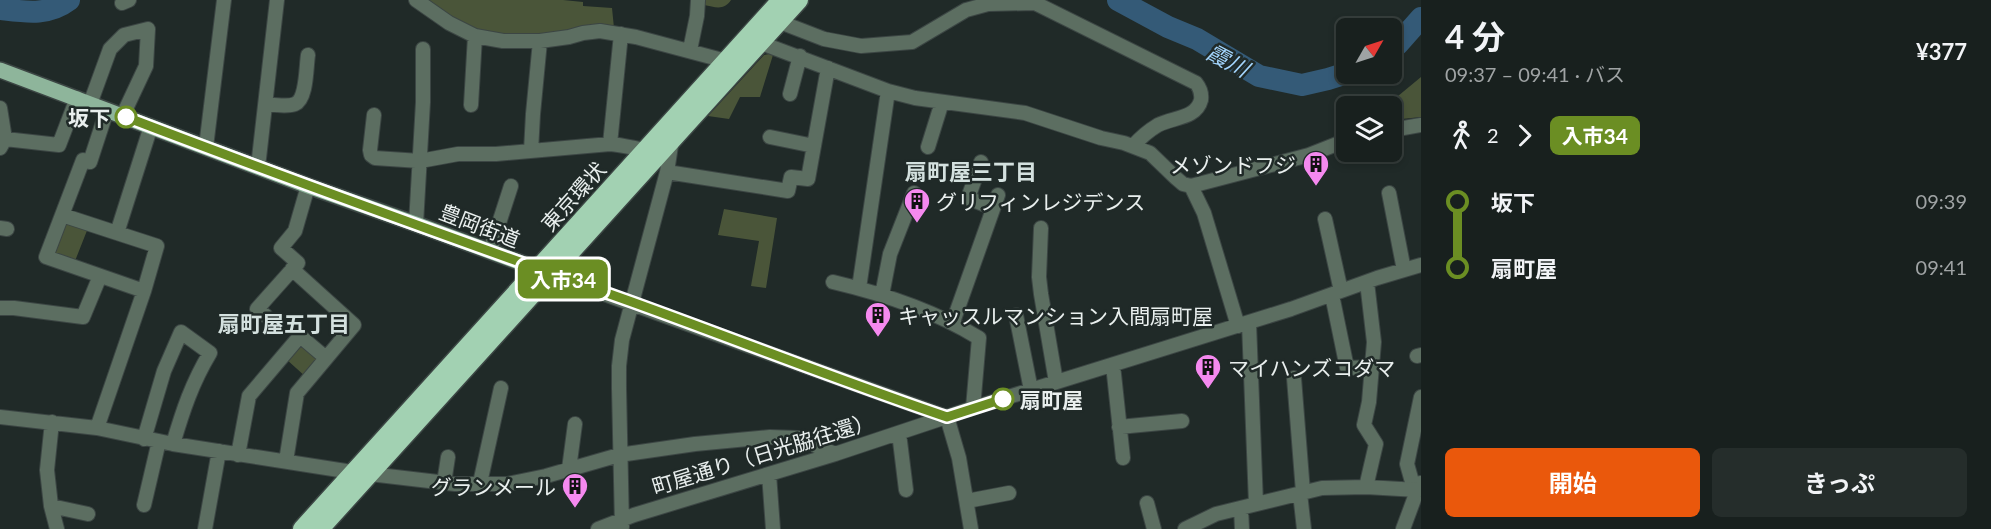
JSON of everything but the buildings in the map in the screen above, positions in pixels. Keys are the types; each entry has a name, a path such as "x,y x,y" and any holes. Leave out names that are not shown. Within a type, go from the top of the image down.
{"highway":[{"name":"東京環状","path":"544,272 645,150 782,0"},
{"name":"東京環状","path":"302,529 361,473 544,272 672,139 799,0"},
{"name":"東京環状","path":"320,529 361,473"}],"main road":[{"name":"豊岡街道","path":"0,70 544,272"}],"street":[{"path":"206,147 224,0"},
{"path":"258,167 278,0"},
{"path":"416,0 449,23 475,36 503,41 540,41 600,31 690,50 726,61"},
{"path":"690,50 698,0"},
{"path":"780,22 824,39 861,46 912,42 966,10 988,4 1035,3 1196,82 1201,97 1194,112 1160,124 1143,135 1133,146"},
{"path":"0,108 2,144 59,145 110,49 124,35 148,29 146,66 123,115"},
{"path":"610,144 621,34"},
{"path":"471,105 475,36"},
{"path":"531,152 540,41"},
{"path":"760,43 888,91 915,98 1025,113 1133,146 1150,153 1183,184 1191,186 1309,154 1336,144"},
{"path":"416,224 423,102 423,49"},
{"path":"266,104 293,105 299,102 303,96 308,55"},
{"path":"790,94 800,57"},
{"path":"668,172 788,191 791,177 808,179 828,68"},
{"path":"859,288 888,91"},
{"path":"928,147 942,102"},
{"path":"107,110 90,162 83,160 46,257 144,291"},
{"path":"374,115 371,155 375,158 420,161 458,154 531,152 610,144 645,150"},
{"path":"1402,128 1421,125"},
{"path":"117,234 150,126"},
{"path":"770,137 814,146"},
{"path":"622,524 619,366 622,340 668,172 672,139"},
{"path":"953,322 995,202 968,198 981,162"},
{"path":"266,316 257,309 298,263 281,248 295,231 309,186"},
{"path":"490,251 511,186"},
{"path":"1191,186 1204,213 1243,324 1256,504"},
{"path":"882,295 891,254 914,193"},
{"path":"1389,193 1404,270"},
{"path":"62,215 157,246 97,428"},
{"path":"1325,219 1347,368 1373,367"},
{"path":"1041,228 1039,277 1056,382"},
{"name":"町屋通り（日光脇往還）","path":"598,529 622,524 973,408 1421,266"},
{"path":"286,461 297,393 354,325 292,269"},
{"name":"豊岡街道","path":"544,272 947,417"},
{"path":"0,308 83,317 100,276"},
{"path":"833,282 882,295 953,322 979,338 973,408"},
{"path":"1366,487 1376,444 1364,425 1369,402 1374,342 1367,282"},
{"path":"1016,315 1030,390"},
{"path":"144,439 164,371 181,332 210,352 195,377 173,444"},
{"path":"238,454 249,396 300,336 326,358"},
{"path":"1113,365 1123,458"},
{"path":"1294,378 1304,529"},
{"path":"480,483 501,388"},
{"path":"1403,529 1418,487 1407,464 1421,397"},
{"path":"0,417 97,428 173,444 361,473 444,483 507,484 619,455 695,444 770,437 798,438 835,454"},
{"path":"947,417 958,458 971,529"},
{"path":"1119,428 1182,421"},
{"path":"52,422 47,470 51,506 57,529"},
{"path":"569,469 575,424"},
{"path":"899,433 906,490"},
{"path":"144,505 159,441"},
{"path":"205,529 219,451"},
{"path":"444,483 448,457"},
{"path":"769,474 773,529"},
{"path":"1185,529 1216,514 1332,487 1418,487"},
{"path":"967,501 1008,493"},
{"path":"1147,503 1154,529"},
{"path":"51,506 88,514"},
{"path":"1241,508 1242,529"}],"green space":[{"path":"423,0 583,2 583,6 612,8 614,28 536,37 478,34"},
{"path":"704,0 731,0 725,6 719,7 704,5"},
{"path":"764,55 773,55 760,97 740,97 729,119 708,116"},
{"path":"1421,77 1421,117 1402,119 1402,96 1398,96"},
{"path":"724,209 777,218 766,288 751,286 759,241 718,235"},
{"path":"70,222 88,228 75,261 54,255 53,250 65,223"},
{"path":"304,345 318,357 318,363 306,377 286,359 297,346"}],"waterway":[{"name":"霞川","path":"0,9 45,11 69,0"},
{"name":"霞川","path":"1118,0 1168,27 1197,39 1259,76 1302,85 1336,76"},
{"name":"霞川","path":"1402,39 1421,18"}],"bus line":[{"name":"入市34","path":"126,117 552,275 947,417 1003,399"}],"place":[{"name":"坂下","path":"126,117"},
{"name":"メゾンドフジ","path":"1316,187"},
{"name":"グリフィンレジデンス","path":"917,224"},
{"name":"キャッスルマンション入間扇町屋","path":"878,338"},
{"name":"マイハンズコダマ","path":"1208,390"},
{"name":"扇町屋","path":"1003,399"},
{"name":"グランメール","path":"575,509"}],"district":[{"name":"扇町屋三丁目","path":"971,171"},
{"name":"扇町屋五丁目","path":"284,323"}]}
